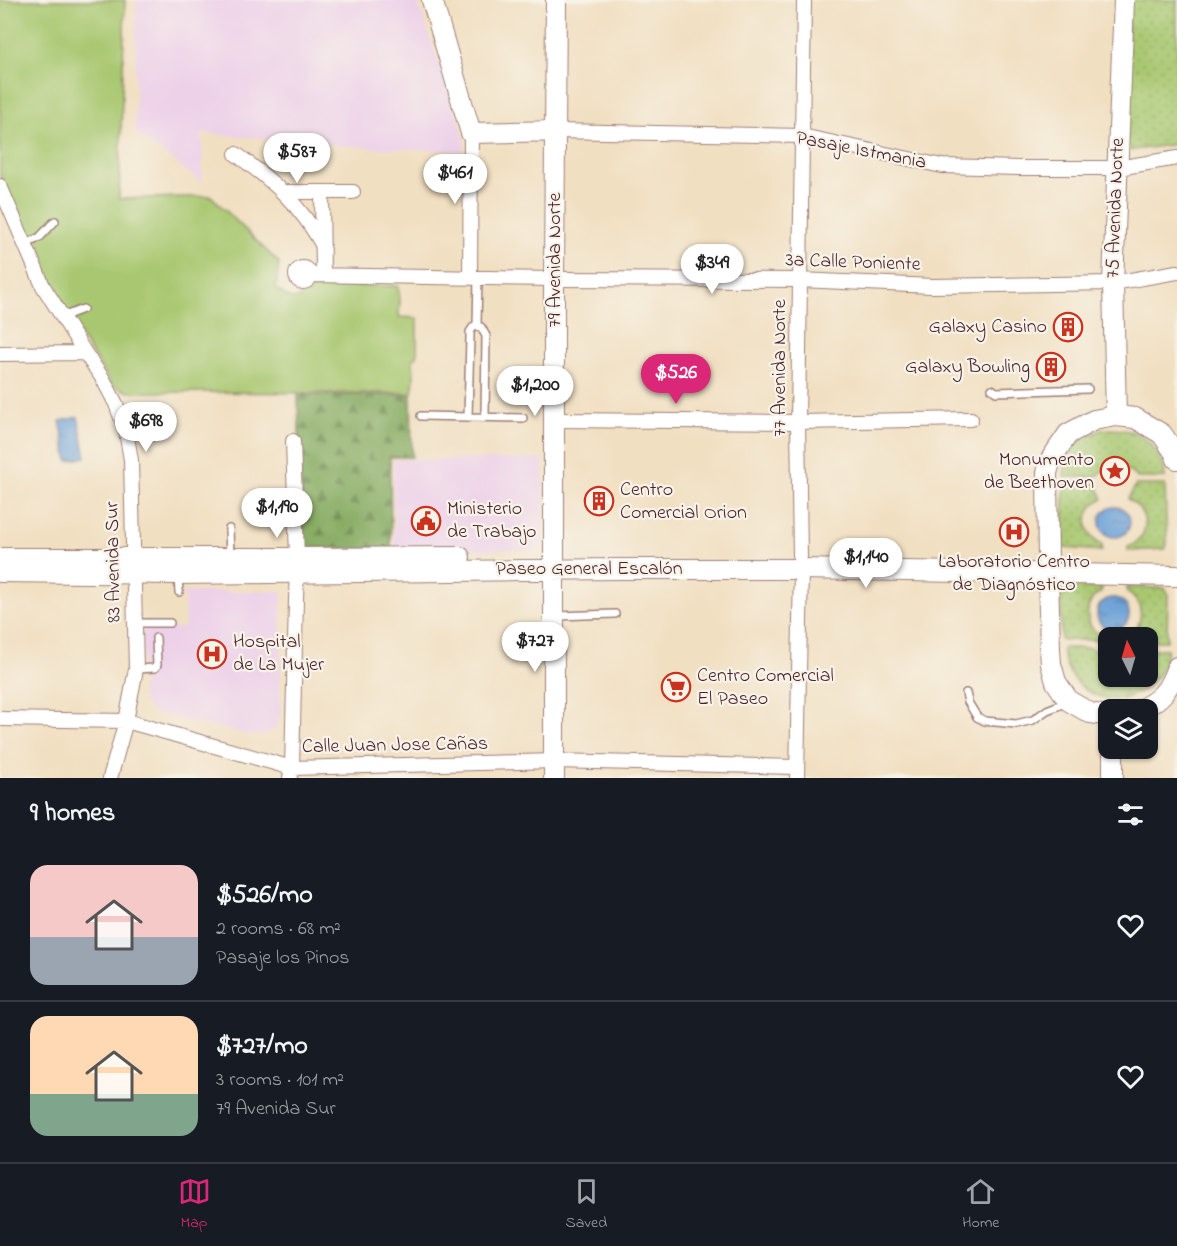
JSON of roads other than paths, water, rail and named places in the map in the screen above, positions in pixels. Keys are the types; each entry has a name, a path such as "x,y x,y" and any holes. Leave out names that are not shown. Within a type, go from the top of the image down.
{"main road":[{"path":"432,0 471,133"},
{"name":"79 Avenida Norte","path":"554,770 556,0"},
{"name":"75 Avenida Norte","path":"1116,416 1113,284 1124,0"},
{"name":"Pasaje Istmania","path":"471,133 556,131"},
{"path":"1098,714 1090,713 1069,701 1056,682 1052,664 1047,473 1051,459 1068,434 1094,420 1116,416 1135,418 1162,434 1177,459"},
{"name":"Paseo General Escalón","path":"0,558 134,566 178,583 297,566 554,562 1048,567 1177,563"},
{"name":"Paseo General Escalón","path":"0,572 134,566 230,558 297,566"},
{"name":"Paseo General Escalón","path":"1048,567 1177,576"},
{"path":"1158,699 1172,687 1177,667"},
{"path":"1113,759 1113,778"}],"street":[{"name":"77 Avenida Norte","path":"797,773 800,563 798,422 804,0"},
{"name":"Pasaje Istmania","path":"556,131 802,136 942,166 1118,168 1177,158"},
{"path":"471,133 474,277"},
{"path":"236,154 284,192 304,216 323,246"},
{"name":"83 Avenida Sur","path":"0,186 43,285 103,379 126,431 131,459 136,669 126,720 110,778"},
{"path":"284,192 354,192"},
{"path":"322,192 323,246"},
{"name":"3a Calle Poniente","path":"323,246 317,275 800,280 932,286 1113,284 1177,272"},
{"path":"0,354 85,353"},
{"path":"554,420 798,422 971,419"},
{"path":"291,773 297,566 293,441"},
{"name":"Calle Juan Jose Cañas","path":"0,718 126,720 291,773 554,770 797,773"}],"lane":[{"path":"25,245 40,237 56,221"},
{"path":"474,277 477,325"},
{"path":"62,317 83,309"},
{"path":"468,417 470,332 477,325"},
{"path":"477,325 481,327 486,336 485,417"},
{"path":"992,389 996,392 1088,389"},
{"path":"421,416 523,418"},
{"path":"278,498 296,498"},
{"path":"230,529 230,558"},
{"path":"554,616 615,614"},
{"path":"135,623 170,623"},
{"path":"136,669 155,668 157,665 156,638"},
{"path":"966,693 968,702 977,717 985,721 1016,724 1033,720 1047,710 1069,701"}],"water":[{"path":"78,417 86,457 68,461 60,421"},
{"path":"1115,507 1121,508 1129,516 1129,528 1121,536 1115,537 1109,536 1101,528 1100,522 1101,516 1109,508"},
{"path":"1107,599 1119,599 1128,608 1128,620 1122,627 1104,627 1098,620 1098,608"}],"place":[{"name":"Galaxy Casino","path":"1068,327"},
{"name":"Galaxy Bowling","path":"1051,367"},
{"name":"Monumento de Beethoven","path":"1115,471"},
{"name":"Centro Comercial Orion","path":"599,501"},
{"name":"Ministerio de Trabajo","path":"426,521"},
{"name":"Laboratorio Centro de Diagnóstico","path":"1014,532"},
{"name":"Hospital de La Mujer","path":"212,654"},
{"name":"Centro Comercial El Paseo","path":"676,687"}]}
